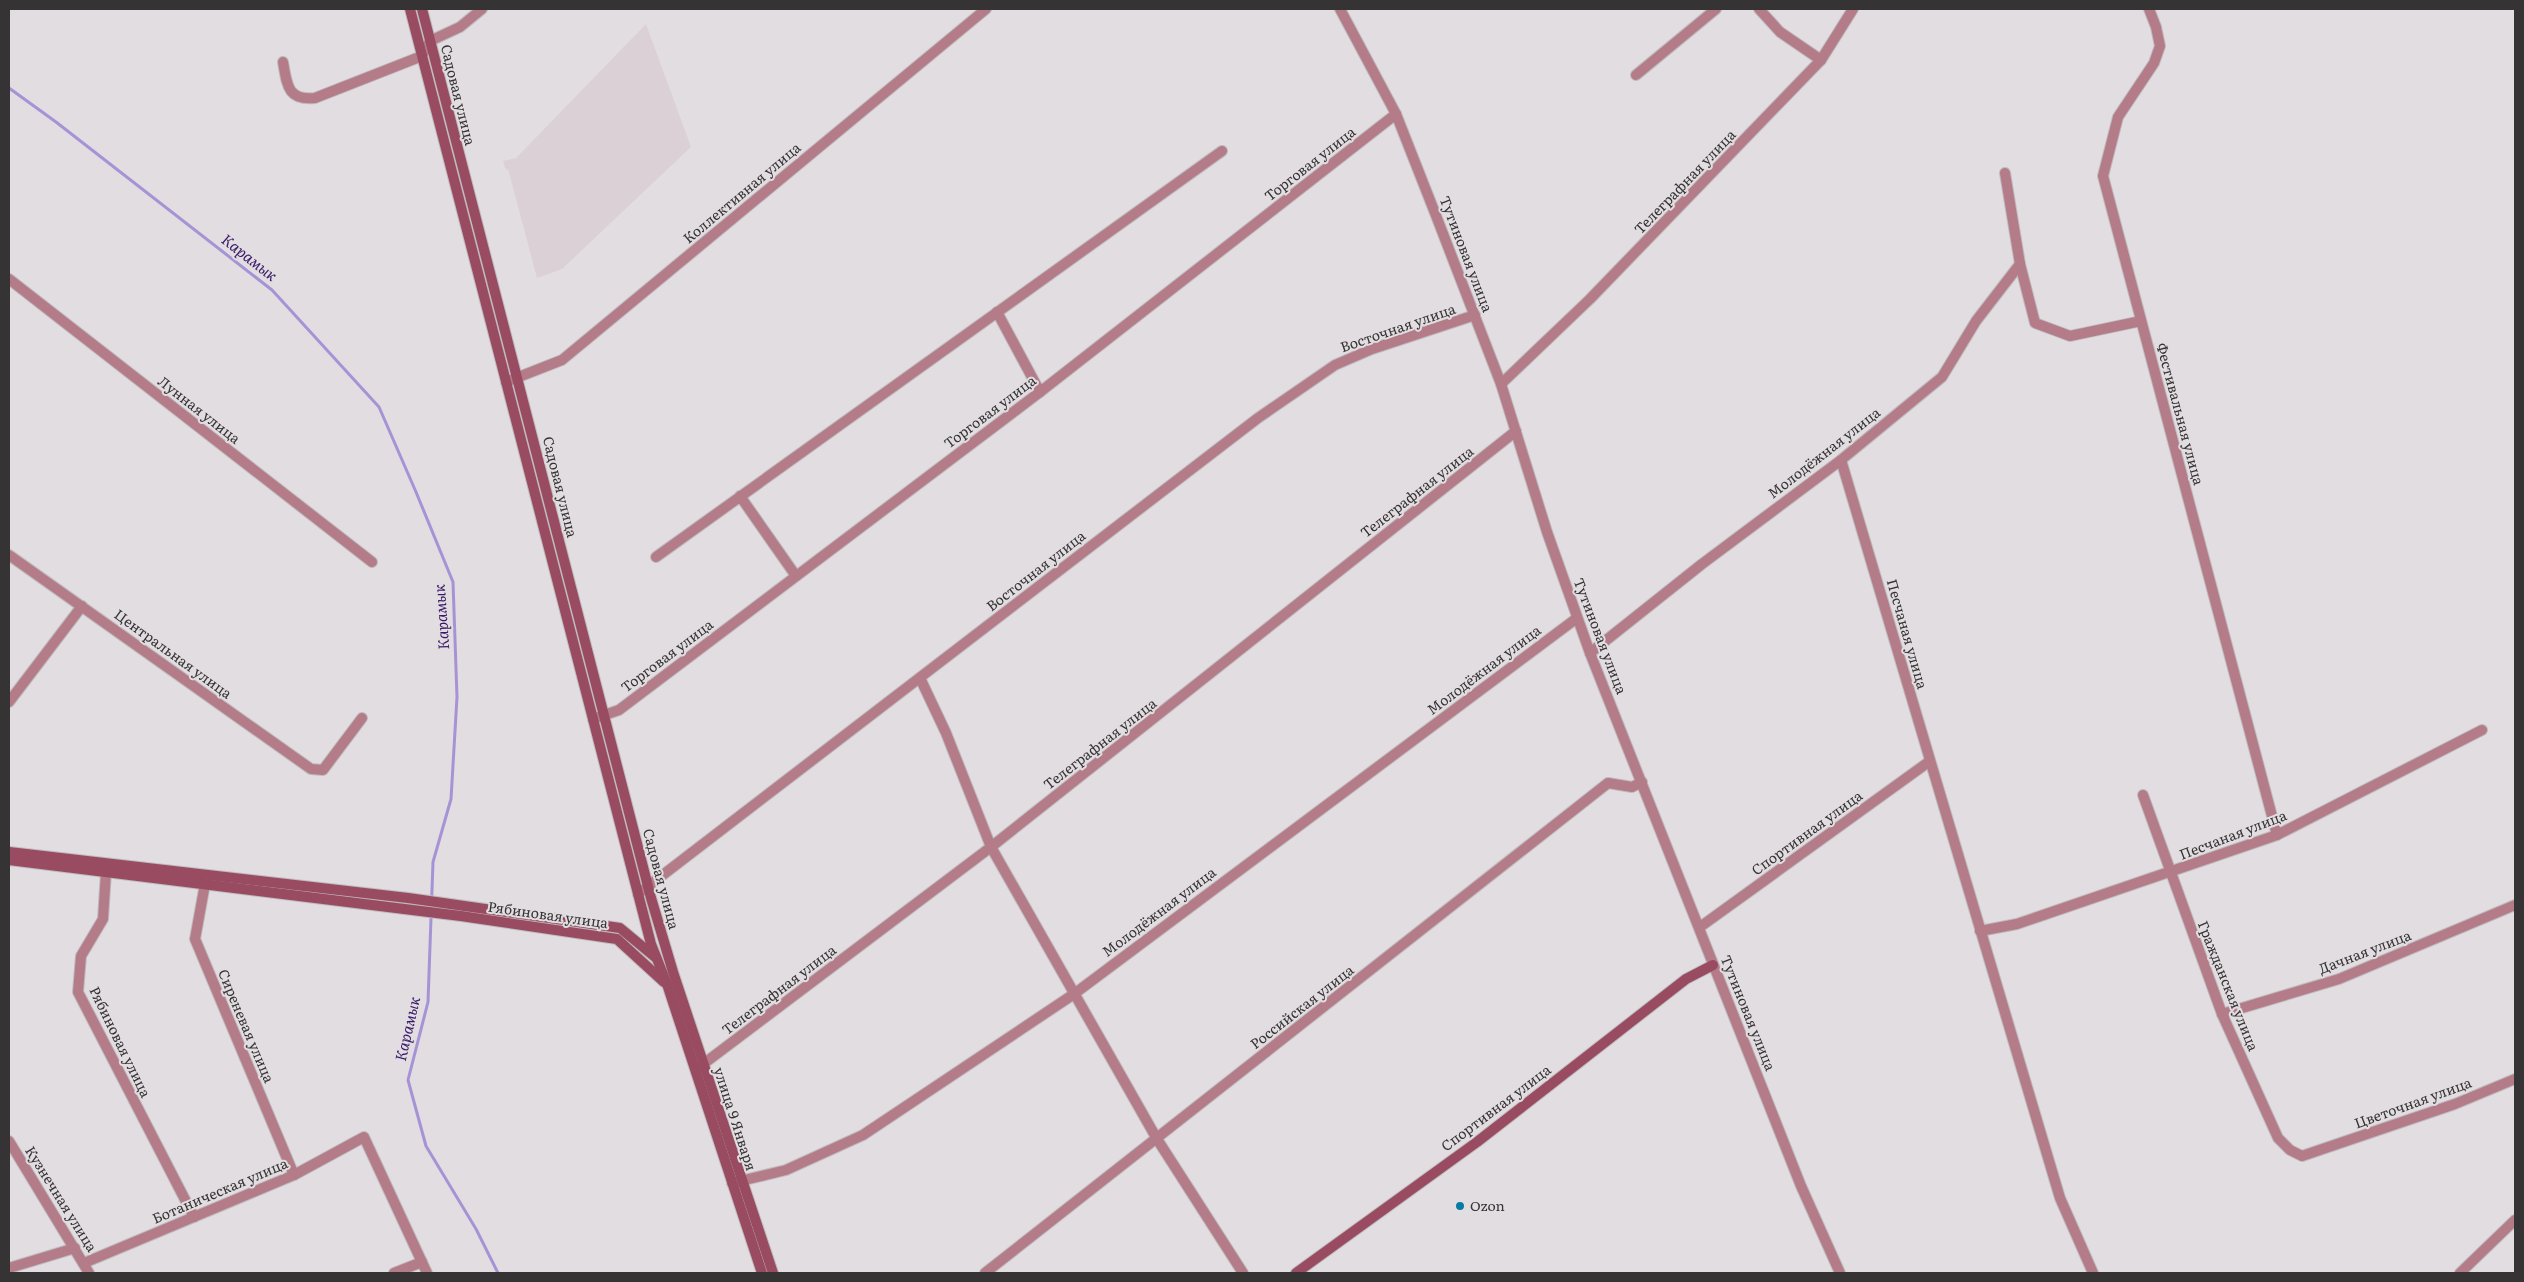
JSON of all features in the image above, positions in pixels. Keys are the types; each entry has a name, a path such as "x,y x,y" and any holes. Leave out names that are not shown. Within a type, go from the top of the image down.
{"street":[{"name":"Садовая улица","path":"410,9 506,382 598,717 673,972"},
{"name":"Садовая улица","path":"422,9 518,376 638,894 657,959"},
{"path":"282,62 291,92 298,98 305,99 330,93 422,56 430,41 460,27 482,9"},
{"name":"Коллективная улица","path":"506,382 562,360 986,9"},
{"name":"Тутиновая улица","path":"1340,9 1396,114 1501,384 1547,532 1590,653 1801,1186 1840,1273"},
{"path":"1636,75 1716,9"},
{"path":"1759,9 1780,32 1821,60"},
{"name":"Телеграфная улица","path":"1501,384 1590,299 1821,60 1853,9"},
{"name":"Фестивальная улица","path":"2149,9 2156,27 2160,46 2154,63 2118,117 2103,176 2278,835"},
{"name":"Торговая улица","path":"598,717 619,710 1040,392 1396,114"},
{"path":"656,557 1222,151"},
{"path":"2005,173 2020,264 2035,323 2070,336 2141,321"},
{"name":"Молодёжная улица","path":"1590,653 1841,460 1942,377 1976,320 2020,264"},
{"name":"Лунная улица","path":"9,279 372,562"},
{"path":"997,312 1040,392"},
{"name":"Восточная улица","path":"638,894 1258,418 1335,365 1372,349 1475,315"},
{"name":"Телеграфная улица","path":"699,1067 991,847 1516,431"},
{"name":"Песчаная улица","path":"1841,460 2060,1198 2093,1273"},
{"path":"740,496 796,576"},
{"name":"Центральная улица","path":"9,555 311,769 323,770 362,718"},
{"path":"9,702 82,606"},
{"name":"Молодёжная улица","path":"737,1182 786,1170 863,1135 1074,994 1577,618"},
{"path":"920,678 946,733 991,847 1158,1139 1243,1273"},
{"name":"Песчаная улица","path":"1980,931 2017,924 2170,874 2278,835 2482,730"},
{"name":"Спортивная улица","path":"1700,927 1930,761"},
{"name":"Российская улица","path":"985,1273 1158,1139 1608,783 1632,787 1642,782"},
{"name":"Гражданская улица","path":"2143,795 2222,1014 2278,1138 2290,1150 2302,1156 2320,1150"},
{"path":"9,852 408,898 462,911 620,928 673,972"},
{"name":"Рябиновая улица","path":"9,860 408,909 462,911 617,939 666,984"},
{"name":"Рябиновая улица","path":"106,872 103,919 81,956 78,992 194,1217"},
{"name":"Сиреневая улица","path":"205,884 195,939 294,1174"},
{"name":"Дачная улица","path":"2222,1014 2338,979 2515,906"},
{"name":"улица 9 Января","path":"657,959 699,1067"},
{"name":"Спортивная улица","path":"1296,1273 1477,1142 1686,979 1713,965"},
{"name":"улица 9 Января","path":"673,972 699,1067 737,1182 762,1273"},
{"name":"Цветочная улица","path":"2320,1150 2455,1104 2515,1078"},
{"name":"Ботаническая улица","path":"86,1268 194,1217 294,1174 364,1137 422,1262"},
{"name":"Кузнечная улица","path":"9,1141 86,1268"},
{"name":"улица 9 Января","path":"737,1182 773,1273"},
{"path":"2460,1273 2515,1220"},
{"path":"9,1268 75,1248"},
{"path":"394,1273 422,1262 427,1273"}],"shaded area":[{"path":"646,24 691,147 562,269 537,278 508,169 506,170 503,161 516,158"}],"waterway":[{"name":"Карамык","path":"9,88 56,122 272,290 379,407 416,492 453,582 457,697 451,799 433,862 428,1002 408,1080 426,1146 476,1229 498,1273"}],"place":[{"name":"Ozon","path":"1460,1206"}]}
